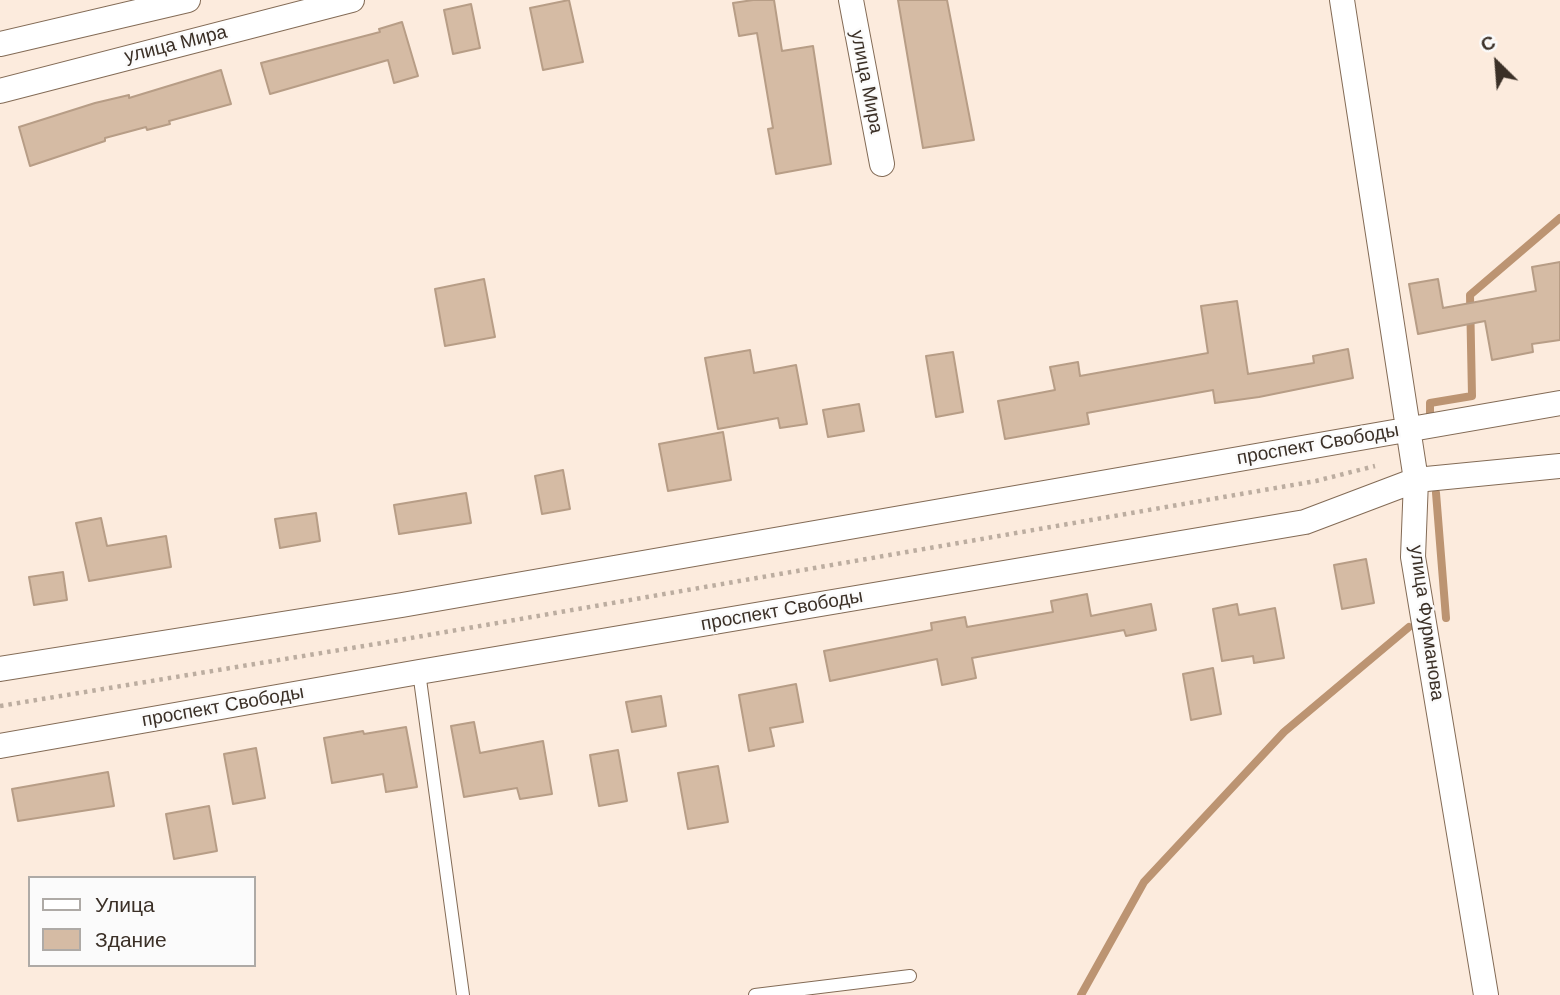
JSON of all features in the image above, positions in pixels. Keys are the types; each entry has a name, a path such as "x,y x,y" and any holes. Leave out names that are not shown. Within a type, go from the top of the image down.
{"street":[{"path":"0,44 188,0"},
{"name":"улица Мира","path":"0,91 352,0"},
{"name":"улица Мира","path":"851,0 882,164"},
{"name":"улица Фурманова","path":"1342,0 1414,468 1413,557 1486,995"},
{"name":"проспект Свободы","path":"0,668 402,605 1560,403"},
{"name":"проспект Свободы","path":"0,746 1305,522 1414,468 1560,466"}],"lane":[{"path":"419,672 463,995"},
{"path":"755,995 910,976"}],"path":[{"path":"0,706 382,643 1317,481 1414,468"}],"building":[{"path":"569,0 583,62 543,70 530,8"},
{"path":"774,0 782,51 813,46 831,164 776,174 768,129 773,128 757,33 739,36 733,3"},
{"path":"898,0 947,0 974,140 923,148"},
{"path":"471,4 480,48 453,54 444,10"},
{"path":"402,22 418,76 394,83 388,60 270,94 261,63 380,32 379,29"},
{"path":"221,70 231,104 169,121 170,124 147,130 146,127 105,138 105,141 30,166 19,127 95,103 129,95 129,98"},
{"path":"1560,262 1560,340 1532,344 1533,352 1492,360 1485,321 1418,334 1409,284 1438,279 1443,308 1536,291 1532,267"},
{"path":"484,279 495,337 445,346 435,289"},
{"path":"1237,301 1248,374 1314,363 1313,356 1348,349 1353,378 1215,403 1213,390 1087,413 1089,424 1005,439 998,401 1055,390 1050,367 1078,362 1080,376 1208,353 1201,306"},
{"path":"750,350 754,373 796,365 807,424 780,428 778,418 718,429 705,358"},
{"path":"953,352 963,412 936,417 926,356"},
{"path":"859,404 864,431 828,437 823,410"},
{"path":"723,432 731,480 668,491 659,444"},
{"path":"563,470 570,509 542,514 535,476"},
{"path":"466,493 471,523 399,534 394,505"},
{"path":"316,513 320,541 280,548 275,519"},
{"path":"101,518 107,546 166,536 171,567 89,581 76,523"},
{"path":"1366,559 1374,603 1342,609 1334,565"},
{"path":"63,572 67,600 34,605 29,577"},
{"path":"1087,594 1091,616 1151,604 1156,630 1126,636 1124,630 972,658 976,678 942,685 937,659 830,681 824,651 932,630 931,623 965,617 967,627 1053,612 1051,601"},
{"path":"1237,604 1239,615 1275,608 1284,658 1254,663 1253,656 1222,661 1213,609"},
{"path":"1213,668 1221,714 1191,720 1183,674"},
{"path":"796,684 803,722 770,728 774,746 749,751 739,695"},
{"path":"661,696 666,726 632,732 626,702"},
{"path":"474,722 480,753 543,741 552,794 520,799 517,788 464,797 451,726"},
{"path":"406,727 417,787 386,792 383,774 332,783 324,738"},
{"path":"256,748 265,798 233,804 224,754"},
{"path":"618,750 627,801 599,806 590,755"},
{"path":"718,766 728,822 688,829 678,773"},
{"path":"108,772 114,806 18,821 12,789"},
{"path":"209,806 217,851 174,859 166,814"}],"waterway":[{"path":"1430,414 1430,403 1472,396 1470,295 1560,218"},
{"path":"1436,493 1446,618"},
{"path":"1081,995 1144,882 1284,732 1409,627"}]}
